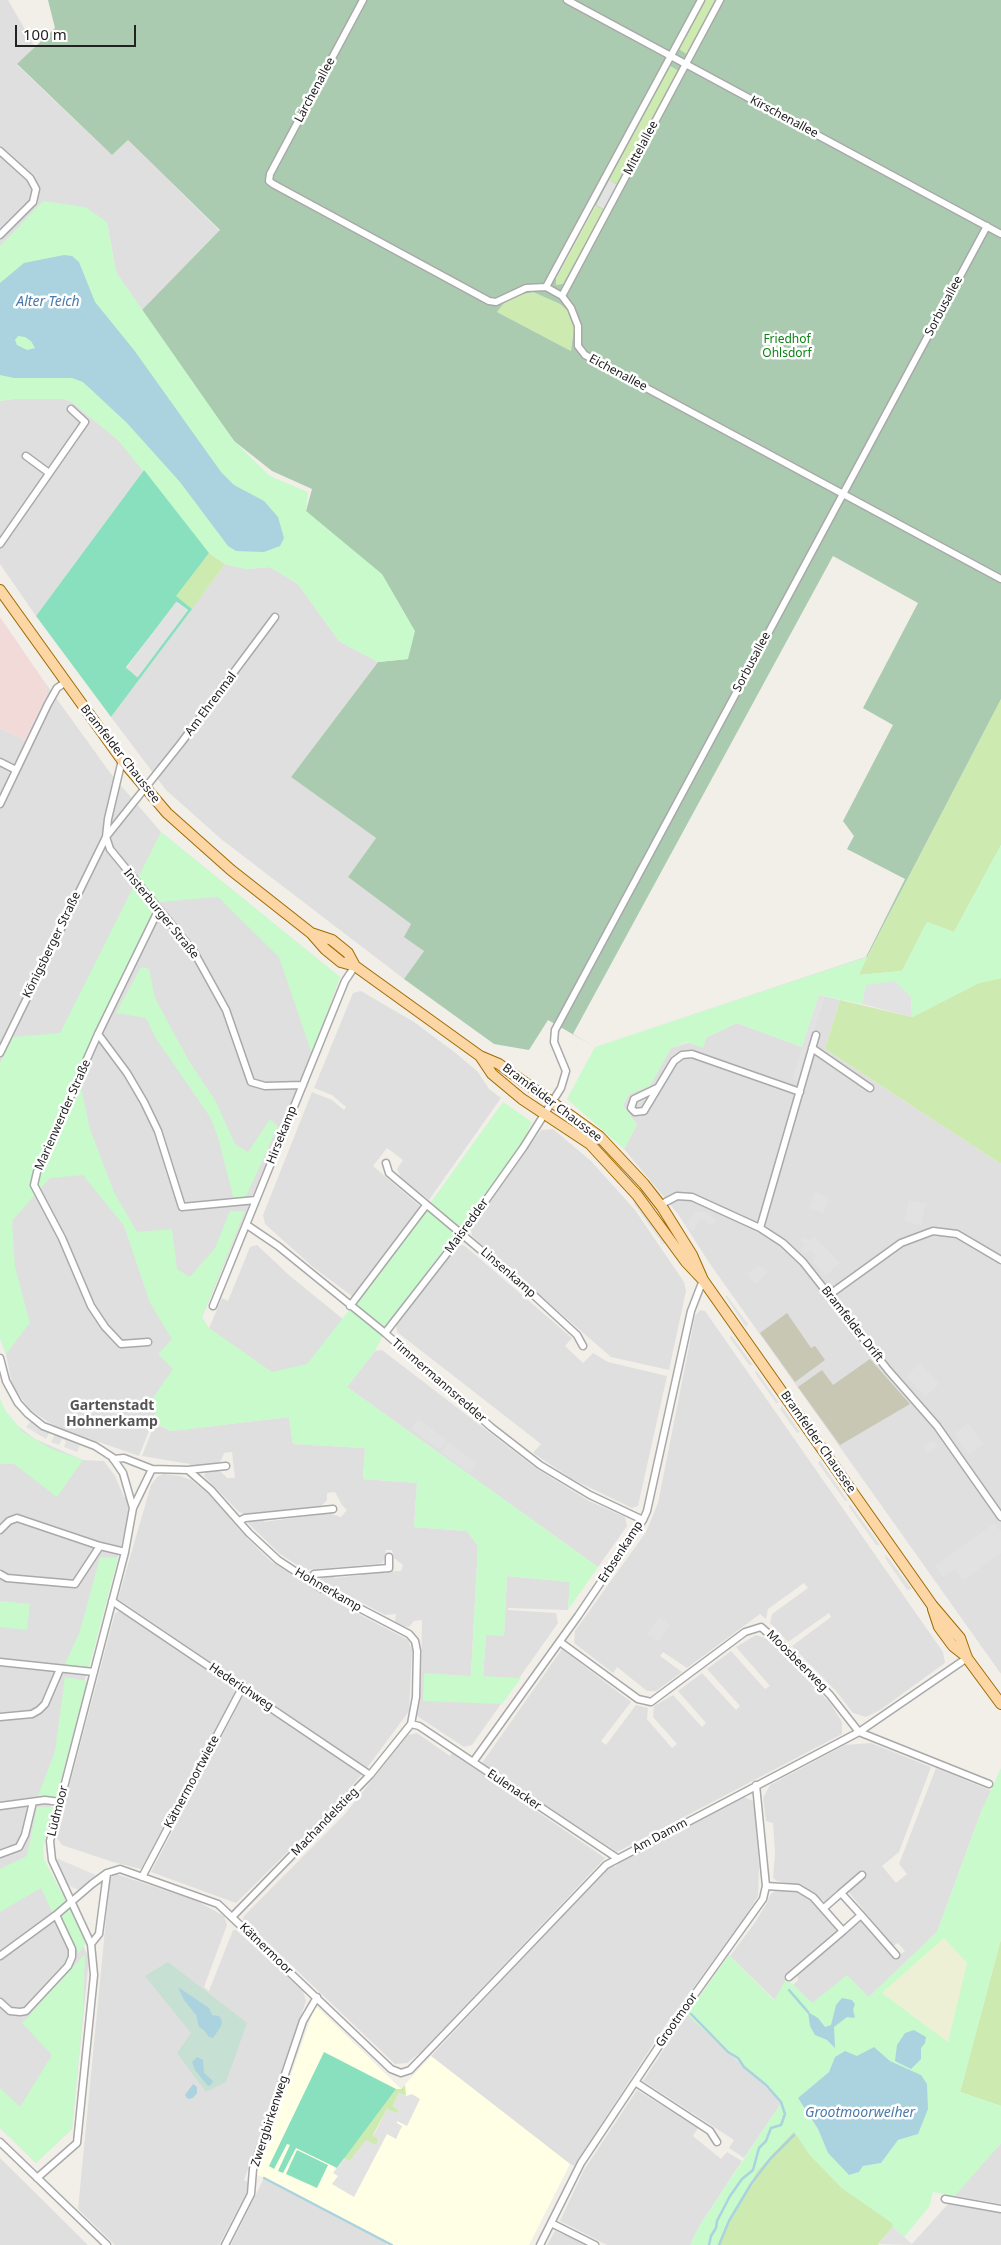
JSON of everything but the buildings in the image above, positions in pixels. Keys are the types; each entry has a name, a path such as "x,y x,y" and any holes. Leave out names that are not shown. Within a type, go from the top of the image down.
{"main road":[{"name":"Bramfelder Chaussee","path":"0,590 145,790 200,844 311,932 332,940 348,953 355,966 480,1056 499,1064 590,1129 609,1146 644,1184 660,1205 692,1255 703,1280"},
{"name":"Bramfelder Chaussee","path":"480,1056 492,1074 544,1114 590,1144 601,1154 649,1211 686,1262 703,1280 932,1606 960,1638 967,1658 1001,1704"},
{"path":"649,1211 660,1205"}],"street":[{"name":"Lärchenallee","path":"363,0 270,174 269,181 489,301 496,302 526,288 546,287"},
{"name":"Kirschenallee","path":"567,0 1001,234"},
{"name":"Mittelallee","path":"546,287 701,0"},
{"name":"Mittelallee","path":"562,296 720,0"},
{"path":"0,151 30,178 36,189 32,202 0,235"},
{"name":"Sorbusallee","path":"544,1114 563,1084 566,1071 554,1042 555,1030 986,226"},
{"name":"Eichenallee","path":"546,287 562,296 576,316 578,346 585,355 1001,579"},
{"path":"0,544 85,422 71,409"},
{"path":"26,456 50,473"},
{"name":"Am Ehrenmal","path":"145,790 275,616"},
{"path":"0,804 52,696 57,688 66,682"},
{"name":"Königsberger Straße","path":"106,837 122,760"},
{"path":"0,762 16,770"},
{"name":"Königsberger Straße","path":"0,1053 106,837 114,824 145,790"},
{"name":"Insterburger Straße","path":"106,837 110,849 158,911 194,952 226,1010 251,1082 265,1086 303,1085"},
{"name":"Marienwerder Straße","path":"148,1342 121,1344 105,1327 91,1306 62,1238 34,1185 37,1172 98,1034 158,911"},
{"name":"Hirsekamp","path":"213,1306 345,981 355,966"},
{"path":"98,1034 127,1073 144,1102 161,1140 182,1207 256,1200"},
{"path":"760,1228 816,1035"},
{"path":"812,1048 870,1088"},
{"path":"657,1088 674,1061 682,1055 692,1054 800,1092"},
{"name":"Maisredder","path":"385,1333 462,1234 523,1148 544,1114"},
{"name":"Linsenkamp","path":"386,1163 389,1172 578,1335 583,1346"},
{"name":"Bramfelder Drift","path":"660,1205 677,1196 687,1196 760,1228 783,1243 804,1262 888,1370 937,1426 1001,1517"},
{"path":"350,1306 424,1208"},
{"name":"Timmermannsredder","path":"247,1225 278,1246 385,1333 492,1427 540,1465 590,1494 642,1520"},
{"path":"829,1295 901,1243 933,1231 957,1234 1001,1260"},
{"name":"Erbsenkamp","path":"472,1762 560,1642 642,1520 649,1502 691,1310 703,1280"},
{"path":"0,1358 6,1381 18,1403 43,1426 95,1446 113,1459 124,1458 152,1468 188,1470 226,1466"},
{"name":"Lüdmoor","path":"37,2178 77,2143 94,1975 91,1944 50,1851 60,1802 125,1552 133,1508 123,1473 113,1459"},
{"path":"133,1508 152,1468"},
{"name":"Hohnerkamp","path":"188,1470 211,1490 278,1560 310,1581 409,1634 415,1641 418,1670 411,1724"},
{"path":"239,1521 245,1518 333,1509"},
{"path":"0,1530 5,1523 17,1518 100,1546 125,1552"},
{"path":"0,1574 7,1578 75,1584 100,1546"},
{"path":"310,1581 314,1574 389,1568 389,1558"},
{"name":"Hederichweg","path":"112,1601 370,1775"},
{"name":"Moosbeerweg","path":"560,1642 638,1699 651,1702 745,1632 761,1627 786,1648 830,1695 859,1732"},
{"name":"Am Damm","path":"400,2073 410,2070 599,1872 617,1858 859,1732 967,1658"},
{"path":"0,1662 94,1672"},
{"path":"0,1716 32,1714 40,1710 45,1704 60,1669"},
{"name":"Kätnermoortwiete","path":"142,1877 242,1688"},
{"name":"Eulenacker","path":"411,1724 419,1726 617,1858"},
{"name":"Machandelstieg","path":"233,1916 370,1775 411,1724"},
{"path":"859,1732 990,1784"},
{"name":"Grootmoor","path":"540,2245 581,2163 634,2082 763,1899 766,1886 756,1785"},
{"path":"0,1806 33,1802 60,1802"},
{"path":"0,1854 19,1847 25,1835 33,1802"},
{"name":"Kätnermoor","path":"107,1873 120,1869 218,1904 233,1916 391,2069 400,2073"},
{"path":"0,1956 56,1915 107,1873"},
{"path":"91,1944 99,1934 107,1873"},
{"path":"824,1908 862,1875"},
{"path":"766,1886 798,1888 813,1897 844,1930"},
{"path":"841,1893 896,1955"},
{"path":"0,2002 10,2011 26,2011 68,1966 72,1956 72,1949 56,1915"},
{"path":"789,1977 861,1915"},
{"name":"Zwergbirkenweg","path":"225,2245 251,2194 253,2169 303,2021 317,1997"},
{"path":"634,2082 710,2131 717,2142"},
{"path":"0,2142 107,2245"},
{"path":"945,2199 1001,2209"},
{"path":"551,2223 595,2245"}],"shaded area":[{"path":"0,0 8,0 35,47 17,65 112,155 128,140 220,231 141,311 116,272 107,222 0,246"},
{"path":"609,180 618,185 605,210 596,205"},
{"path":"13,399 63,399 72,402 118,440 144,470 36,616 0,564 0,401"},
{"path":"225,564 246,569 270,567 298,584 339,641 378,662 291,777 376,838 348,877 411,924 424,951 404,979 221,839 166,790 111,717"},
{"path":"176,602 188,610 138,677 126,668"},
{"path":"0,617 46,684 47,694 25,740 0,728"},
{"path":"46,684 111,774 161,832 340,977 312,1054 193,1339 177,1360 139,1456 56,1427 29,1409 12,1385 6,1354 0,1338 0,728 25,740 47,694"},
{"path":"895,981 911,997 912,1017 862,1004 866,985"},
{"path":"361,991 414,1022 457,1054 478,1072 489,1089 501,1098 429,1200 401,1177 397,1169 403,1160 387,1148 373,1166 422,1208 353,1297 313,1267 265,1224 263,1215 312,1092 332,1100 344,1110 346,1107 332,1095 314,1088 353,993"},
{"path":"819,995 840,1000 825,1049 1001,1164 1001,1674 710,1264 678,1214 624,1149 637,1125 623,1105 629,1094 650,1085 671,1048 707,1037 737,1023 802,1047"},
{"path":"819,995 825,997 798,1081 792,1079"},
{"path":"553,1129 591,1161 635,1210 684,1282 686,1291 669,1370 611,1357 472,1236 471,1228 541,1130"},
{"path":"814,1192 829,1197 824,1213 809,1208"},
{"path":"909,1200 926,1204 921,1225 904,1221"},
{"path":"636,1201 666,1243 663,1244 634,1204"},
{"path":"695,1211 705,1212 717,1221 710,1226 705,1220 701,1219 692,1232 686,1224"},
{"path":"814,1236 840,1263 826,1276 812,1261 816,1256 810,1250 805,1254 801,1249 805,1245 801,1241 805,1237 809,1241"},
{"path":"459,1244 465,1246 572,1338 565,1346 583,1363 593,1353 608,1362 667,1376 638,1506 632,1508 572,1479 533,1453 541,1444 397,1332 396,1325"},
{"path":"257,1245 290,1276 365,1337 337,1380 263,1373 209,1328 222,1298 228,1301 250,1247"},
{"path":"759,1265 768,1272 755,1285 747,1274"},
{"path":"725,1296 727,1296 748,1324 746,1327"},
{"path":"700,1310 705,1311 943,1652 945,1663 880,1710 866,1717 853,1713 836,1691 792,1646 831,1617 829,1613 788,1642 770,1623 772,1614 808,1588 804,1583 768,1609 766,1619 760,1614 687,1668 663,1652 660,1656 682,1672 656,1691 647,1691 617,1667 613,1673 574,1643 575,1631 646,1532 658,1503 695,1316"},
{"path":"787,1313 811,1348 815,1346 825,1360 795,1382 760,1333"},
{"path":"731,1335 753,1365 749,1365 730,1338"},
{"path":"382,1350 537,1469 589,1501 625,1517 627,1526 598,1567 347,1387 375,1351"},
{"path":"870,1359 910,1404 840,1445 798,1387 822,1370 833,1385"},
{"path":"920,1363 939,1384 925,1397 906,1376"},
{"path":"756,1370 779,1403 776,1403 755,1373"},
{"path":"0,1399 13,1422 35,1439 83,1460 104,1461 115,1476 124,1497 127,1497 129,1515 38,1854 89,1958 72,2129 36,2163 0,2128"},
{"path":"782,1406 800,1432 797,1433 780,1409"},
{"path":"289,1417 293,1444 365,1448 363,1479 417,1483 414,1527 467,1531 478,1546 471,1675 483,1676 486,1635 504,1635 507,1576 570,1582 568,1610 508,1608 508,1610 556,1613 558,1623 472,1745 464,1747 417,1716 421,1681 422,1620 414,1621 409,1627 404,1626 395,1622 396,1614 385,1615 319,1580 325,1575 331,1574 335,1578 361,1575 363,1572 401,1571 403,1565 394,1558 392,1550 386,1550 382,1563 305,1570 280,1554 248,1523 250,1520 263,1519 264,1522 328,1513 341,1517 347,1510 335,1492 327,1493 327,1500 321,1506 244,1514 239,1512 204,1476 206,1470 219,1470 227,1478 235,1478 232,1452 224,1453 221,1461 217,1463 190,1466 190,1464 142,1456 155,1423 171,1431"},
{"path":"418,1419 447,1440 440,1450 411,1429"},
{"path":"31,1421 49,1433 46,1439 26,1427"},
{"path":"968,1423 984,1444 969,1455 954,1434"},
{"path":"55,1434 80,1445 77,1452 64,1447 66,1441 62,1439 59,1445 51,1442"},
{"path":"934,1440 938,1446 928,1453 923,1446"},
{"path":"448,1442 477,1463 470,1473 441,1452"},
{"path":"820,1460 848,1501 845,1501 818,1463"},
{"path":"163,1474 180,1476 191,1480 210,1495 248,1539 272,1562 332,1600 408,1640 412,1650 409,1711 367,1768 118,1599 151,1485 157,1477"},
{"path":"850,1504 880,1545 876,1545 849,1507"},
{"path":"994,1523 1001,1532 1001,1553 963,1581 955,1569 943,1577 935,1566"},
{"path":"886,1555 912,1589 907,1590 885,1558"},
{"path":"120,1611 233,1687 235,1693 141,1869 62,1845 56,1837 115,1613"},
{"path":"660,1617 670,1625 658,1642 647,1634"},
{"path":"756,1635 768,1639 830,1703 842,1722 842,1734 617,1852 482,1763 562,1649 631,1702 601,1741 606,1745 636,1705 648,1708 647,1719 672,1748 677,1744 653,1717 654,1706 673,1695 702,1727 706,1723 678,1691 702,1673 736,1710 740,1706 707,1669 731,1651 765,1689 770,1686 736,1647"},
{"path":"248,1695 363,1773 336,1804 236,1903 151,1872 243,1696"},
{"path":"417,1733 450,1756 452,1753 605,1858 421,2052 407,2063 395,2064 243,1919 345,1814 408,1735"},
{"path":"871,1743 931,1767 899,1852 882,1866 896,1883 907,1874 899,1864 936,1768 992,1791 981,1812 937,1932 869,1997 812,2003 793,1985 798,1980 797,1973 862,1920 894,1959 905,1951 898,1943 893,1946 847,1890 866,1874 863,1871 825,1902 803,1886 777,1881 773,1878 775,1853 773,1823 766,1821 763,1798 770,1785 845,1745"},
{"path":"741,1796 754,1801 759,1866 758,1896 744,1919 665,2026 574,2166 431,2056 612,1864 615,1867 622,1860"},
{"path":"56,1858 96,1875 81,1891 67,1885"},
{"path":"116,1874 197,1901 224,1916 227,1925 204,1987 209,1991 233,1930 236,1930 303,1991 306,2001 244,2180 251,2184 219,2245 115,2245 78,2209 110,1878"},
{"path":"776,1890 794,1891 807,1897 837,1930 784,1975 787,1979 775,2000 730,1956 754,1924 770,1895"},
{"path":"944,1938 967,1963 948,2042 882,1993"},
{"path":"168,1962 247,2023 226,2082 206,2092 177,2053 191,2033 145,1976"},
{"path":"317,2007 401,2089 431,2056 570,2164 529,2245 392,2245 256,2174 314,2009"},
{"path":"687,2014 782,2102 744,2158 729,2148 734,2140 643,2081"},
{"path":"637,2090 698,2128 693,2136 721,2159 727,2152 742,2161 700,2225 690,2245 607,2245 560,2221 584,2170"},
{"path":"399,2093 406,2096 412,2094 420,2099 407,2126 397,2121 402,2126 396,2139 387,2134 354,2197 332,2184 338,2176 333,2173 344,2158 349,2161 366,2140 376,2145 379,2139 373,2136 387,2109 397,2113 399,2110 393,2106"},
{"path":"1001,2143 1001,2204 955,2196 956,2193"},
{"path":"0,2158 88,2245 0,2245"},
{"path":"264,2178 387,2243 386,2245 231,2245"},
{"path":"948,2204 1001,2213 1001,2245 911,2245"},
{"path":"893,2227 912,2244 878,2244"},
{"path":"555,2231 570,2237 586,2245 547,2245"}],"green space":[{"name":"Friedhof Ohlsdorf","path":"48,0 705,0 679,49 687,54 717,0 1001,0 1001,699 867,957 595,1047 548,1020 529,1050 494,1044 404,979 424,951 404,937 411,924 348,877 376,838 291,777 378,662 408,659 347,550 306,511 312,489 272,471 234,441 141,311 220,230 128,140 112,155 17,64 55,28","holes":["670,66 679,71 617,184 609,180","595,205 604,210 563,284 556,285 556,278","533,292 560,304 568,311 574,328 571,351 497,312 504,303 519,295","833,556 918,603 863,708 893,725 843,821 854,836 847,849 905,879 866,957 595,1047 573,1034"]},
{"path":"705,0 717,0 688,54 679,49"},
{"path":"670,66 679,70 618,185 609,180"},
{"path":"43,201 85,207 107,222 116,272 234,441 270,476 308,492 306,511 382,574 415,631 408,659 378,662 339,641 298,584 270,567 246,569 225,564 209,553 118,440 72,402 63,399 13,399 0,401 0,246"},
{"path":"596,205 605,210 563,285 556,285 556,279"},
{"path":"533,292 560,304 568,311 574,328 571,351 497,312 504,303 519,295"},
{"path":"144,470 209,553 176,596 192,609 111,717 36,616","holes":["177,602 188,610 137,677 126,667"]},
{"path":"209,553 225,564 192,609 175,596"},
{"path":"1001,699 1001,845 954,932 927,922 902,971 858,975"},
{"path":"161,832 340,977 312,1054 279,957 218,897 160,902 82,1059 81,1088 90,1129 114,1192 137,1232 172,1229 177,1269 190,1277 215,1248 230,1211 245,1211 202,1317 209,1328 272,1372 307,1364 428,1209 431,1202 503,1102 532,1122 520,1148 392,1318 375,1351 347,1387 598,1567 568,1610 570,1582 507,1576 504,1636 486,1635 483,1676 521,1678 502,1704 423,1701 424,1673 471,1676 478,1546 467,1531 414,1527 417,1483 363,1479 365,1448 293,1444 289,1417 171,1431 160,1425 150,1402 173,1369 158,1354 172,1339 150,1303 124,1226 83,1175 50,1178 12,1221 15,1267 30,1323 6,1354 0,1338 0,1063 13,1037 60,1033"},
{"path":"1001,845 1001,978 979,983 912,1017 911,997 866,985 862,1004 819,995 802,1047 737,1023 707,1037 703,1048 687,1042 671,1048 650,1086 629,1094 623,1105 637,1125 624,1149 567,1099 595,1047 867,957 859,975 902,971 927,922 954,932"},
{"path":"141,967 149,969 155,998 189,1061 215,1100 235,1144 248,1152 270,1119 278,1126 245,1199 234,1200 218,1137 210,1117 155,1037 146,1018 116,1013"},
{"path":"1001,978 1001,1164 825,1049 840,1000 912,1017 979,983"},
{"path":"0,1399 5,1410 23,1432 50,1448 83,1460 57,1497 14,1464 0,1464"},
{"path":"100,1557 118,1558 88,1671 64,1666 80,1631"},
{"path":"0,1601 30,1604 27,1630 0,1627"},
{"path":"65,1677 87,1681 56,1798 38,1796 55,1751"},
{"path":"1001,1768 1001,1939 960,2092 1001,2106 1001,2143 955,2196 933,2192 929,2207 904,2237 893,2227 892,2223 842,2188 810,2155 794,2131 757,2171 718,2245 690,2245 700,2225 782,2102 687,2014 729,1955 774,2000 787,1979 812,2003 847,1975 869,1997 937,1932 981,1812","holes":["944,1938 967,1963 948,2042 882,1993","874,2047 890,2061 921,2075 918,2134 898,2140 881,2163 863,2166 859,2172 849,2175 828,2153 818,2129 798,2098 829,2072 835,2057 857,2057"]},
{"path":"37,1807 54,1807 43,1847 44,1859 67,1903 52,1912 41,1888 0,1912 0,1869 27,1856"},
{"path":"70,1908 86,1943 79,1953 59,1915"},
{"path":"1001,1939 1001,2106 960,2092"},
{"path":"85,1954 83,2012 72,2129 36,2163 0,2128 0,2088 20,2107 52,2055 22,2023"},
{"path":"324,2052 396,2089 337,2168 296,2148 283,2173 278,2171 290,2145 287,2144 274,2169 269,2166"},
{"path":"405,2085 406,2096 399,2093 393,2106 399,2110 397,2114 387,2109 373,2135 379,2139 376,2146 349,2162 344,2158 396,2089 401,2089"},
{"path":"794,2131 810,2155 842,2188 893,2223 893,2227 879,2245 718,2245 757,2171"},
{"path":"297,2150 328,2165 317,2188 286,2174"}],"water":[{"name":"Alter Teich","path":"64,255 72,256 79,262 95,302 134,350 221,472 234,485 264,501 278,517 284,538 280,546 264,552 236,551 228,546 180,482 127,423 83,382 72,378 14,378 0,375 0,283 24,263","holes":["18,336 25,337 31,341 35,348 27,350 17,345 15,340"]},
{"path":"178,1987 209,2008 212,2015 219,2016 222,2021 221,2026 213,2038 209,2037 199,2027 196,2015 184,2000"},
{"path":"842,1998 852,2000 855,2004 853,2010 855,2017 847,2017 834,2027 835,2048 827,2040 815,2035 810,2026 808,2012 818,2018 825,2027 831,2025 836,2005"},
{"path":"914,2030 926,2037 925,2043 921,2048 921,2059 911,2069 895,2061 897,2045 905,2033"},
{"name":"Grootmoorweiher","path":"874,2047 890,2061 921,2075 927,2084 928,2109 918,2134 898,2140 881,2163 863,2166 859,2172 849,2175 828,2153 818,2129 798,2098 829,2072 835,2057 845,2051 857,2056"},
{"path":"197,2057 203,2060 204,2073 213,2081 211,2085 208,2086 195,2070 192,2062"},
{"path":"193,2084 197,2087 197,2093 193,2098 188,2099 185,2095"}],"waterway":[{"path":"789,1990 808,2012"},
{"path":"691,2014 728,2052 738,2058 744,2067 766,2085 781,2102 785,2114 781,2125 771,2128 766,2141 759,2148 753,2170 742,2179 730,2196 717,2221 709,2245"},
{"path":"719,2245 729,2221 751,2184 770,2159 794,2135"},
{"path":"264,2178 392,2245"}],"district":[{"name":"Gartenstadt Hohnerkamp","path":"112,1414"}]}
